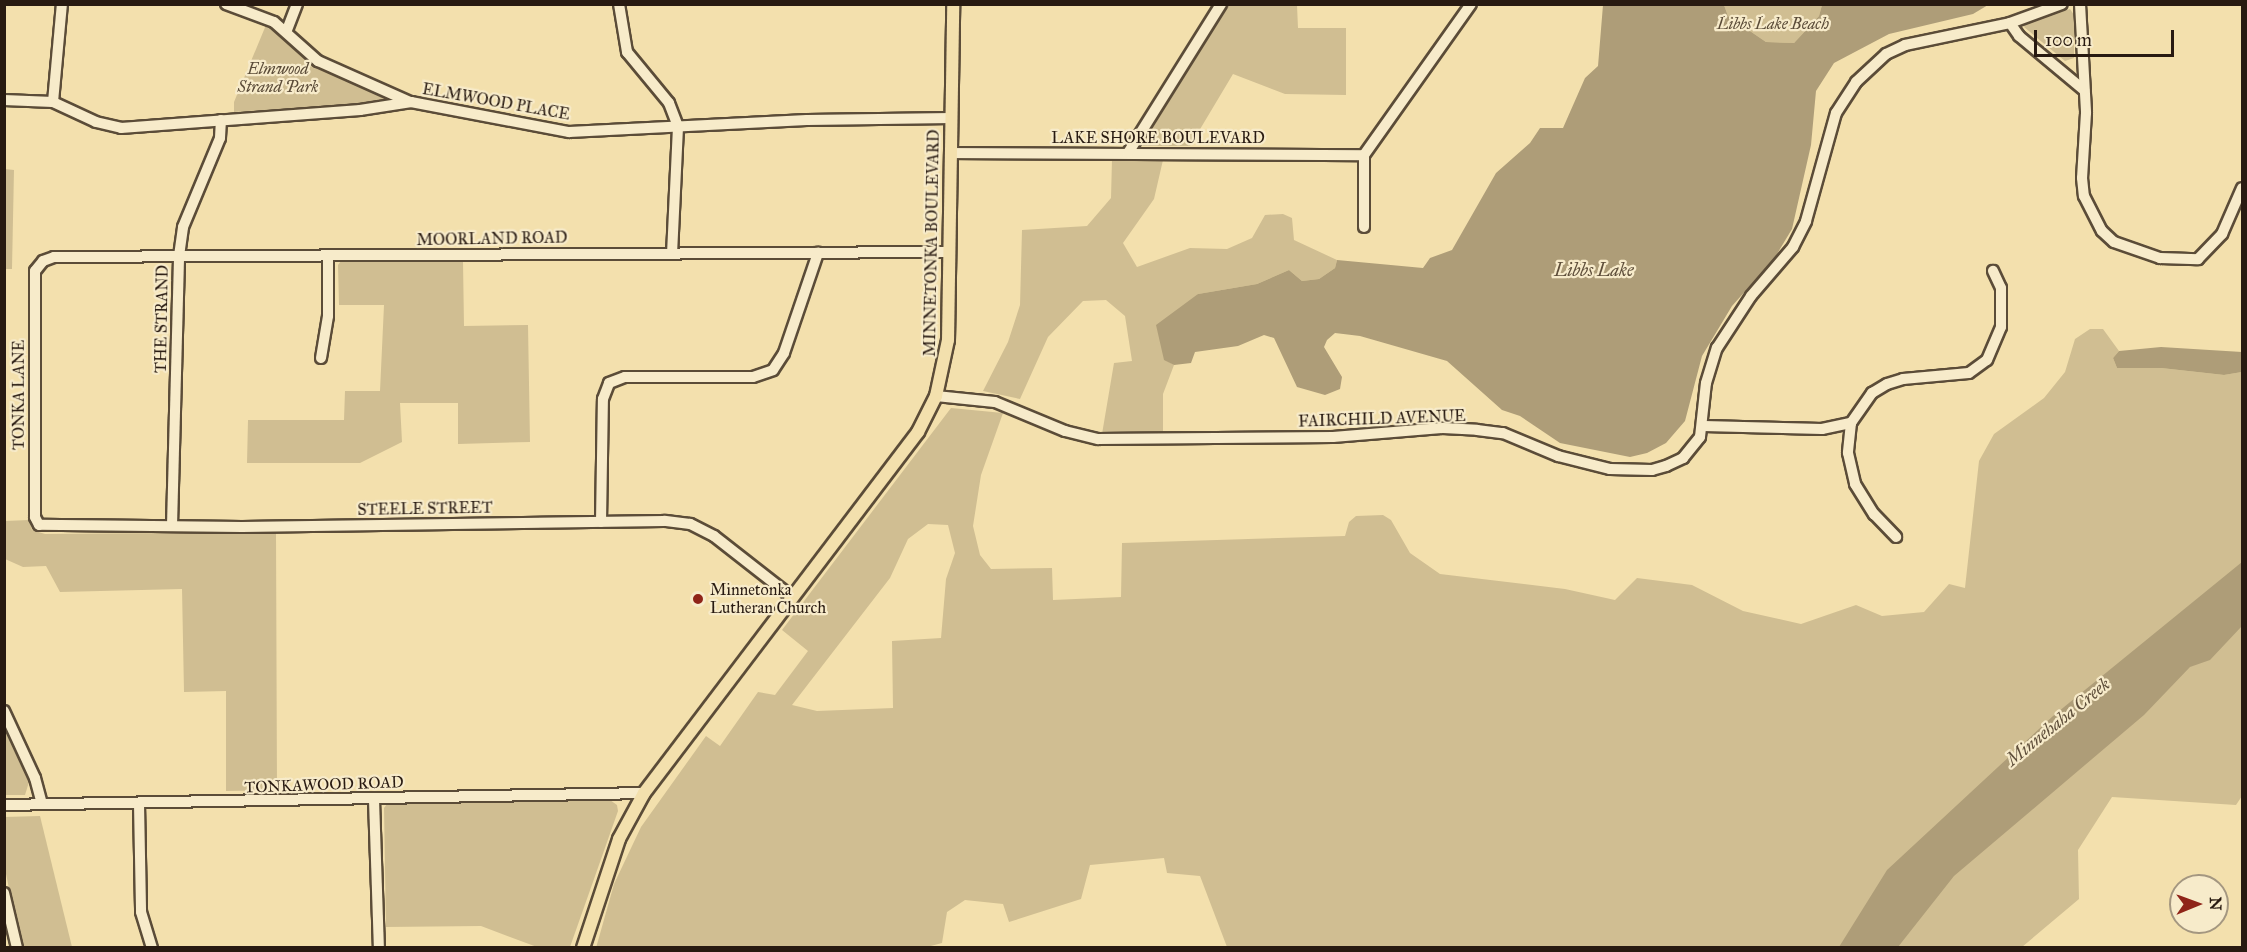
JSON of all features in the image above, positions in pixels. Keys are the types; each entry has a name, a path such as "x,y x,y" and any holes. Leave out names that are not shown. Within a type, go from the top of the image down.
{"main road":[{"name":"MINNETONKA BOULEVARD","path":"583,948 619,839 644,793 918,432 936,396 946,363 950,252 953,4"}],"street":[{"path":"53,102 62,4"},
{"path":"226,4 287,30 318,61 411,102"},
{"path":"287,30 297,4"},
{"path":"619,4 627,52 669,103 678,128 672,253"},
{"path":"1128,153 1221,4"},
{"path":"1364,227 1364,155 1471,4"},
{"name":"FAIRCHILD AVENUE","path":"936,396 995,402 1065,431 1098,439 1332,437 1477,430 1503,433 1558,456 1633,471 1652,470 1683,458 1693,448 1704,426 1706,383 1718,348 1751,296 1793,247 1806,221 1836,113 1856,82 1886,54 1905,45 2010,23 2062,4"},
{"path":"2080,4 2084,90 2084,196 2091,215 2114,242 2160,258 2198,259 2222,234 2242,188"},
{"path":"2010,23 2019,36 2084,90"},
{"name":"ELMWOOD PLACE","path":"4,100 53,102 112,128 360,110 411,102 569,132 807,120 952,118"},
{"name":"THE STRAND","path":"172,526 178,256 183,227 221,134 221,120"},
{"name":"LAKE SHORE BOULEVARD","path":"951,153 1364,155"},
{"name":"MOORLAND ROAD","path":"37,267 54,257 950,252"},
{"path":"601,522 603,399 609,383 625,377 753,377 773,370 784,353 818,253"},
{"path":"321,358 328,316 328,256"},
{"name":"TONKA LANE","path":"36,522 37,267"},
{"path":"1896,537 1874,514 1855,484 1848,453 1851,423 1872,393 1887,384 1903,379 1969,373 1987,360 2001,327 2001,288 1993,271"},
{"path":"1704,426 1807,429 1851,423"},
{"name":"STEELE STREET","path":"36,522 45,526 601,522 690,524 714,536 792,597"},
{"path":"4,711 35,778 42,804"},
{"name":"TONKAWOOD ROAD","path":"4,805 374,800 644,793"},
{"path":"374,800 379,948"},
{"path":"139,804 141,912 152,948"},
{"path":"4,893 17,948"}],"green space":[{"path":"1227,5 1297,5 1298,28 1346,28 1346,95 1285,94 1233,74 1190,146 1142,146"},
{"name":"Libbs Lake Beach","path":"1724,5 1822,5 1819,16 1794,43 1766,42 1728,16"},
{"path":"2070,9 2074,15 2074,58 2065,61 2024,27 2026,23"},
{"name":"Elmwood Strand Park","path":"266,25 306,60 392,102 234,112 234,102"},
{"path":"1112,159 1163,160 1154,199 1123,243 1137,267 1190,248 1227,249 1252,238 1265,215 1283,214 1292,218 1294,240 1337,260 1335,268 1319,279 1302,281 1289,270 1257,284 1198,294 1164,359 1174,365 1163,394 1163,433 1102,434 1114,363 1132,361 1125,316 1106,300 1083,301 1048,337 1020,399 983,391 1008,342 1020,305 1022,230 1087,226 1111,198"},
{"path":"5,169 14,170 12,269 5,269"},
{"path":"341,261 463,261 464,326 528,325 530,442 458,444 458,403 400,403 402,442 360,463 247,463 248,420 344,420 345,391 380,391 384,305 339,305 338,265"},
{"path":"2090,329 2103,329 2119,351 2113,358 2117,368 2161,368 2224,375 2242,372 2242,796 2236,805 2112,797 2078,850 2079,899 2022,947 1227,947 1200,876 1167,873 1164,858 1090,865 1081,899 1009,922 1003,904 965,900 947,912 942,943 927,947 596,948 614,884 641,827 706,736 720,746 758,692 775,695 808,651 782,630 951,408 1003,413 981,475 973,526 980,555 991,569 1052,568 1053,600 1121,597 1122,543 1345,536 1349,522 1356,516 1383,515 1391,520 1410,553 1440,574 1565,589 1615,600 1637,578 1692,585 1743,611 1801,624 1856,605 1882,616 1924,612 1949,584 1965,588 1979,461 1994,434 2044,398 2065,372 2075,339","holes":["928,524 948,525 955,553 946,579 941,638 892,641 893,708 817,711 792,705 890,578 908,539"]},
{"path":"29,520 32,530 45,534 276,532 277,790 226,791 226,691 184,692 182,589 60,592 46,566 23,567 5,559 5,521"},
{"path":"4,729 29,782 25,795 5,795"},
{"path":"610,800 617,805 618,811 570,947 537,947 481,926 386,927 384,808 387,804"},
{"path":"40,816 72,947 21,947 5,869 4,817"}],"water":[{"name":"Libbs Lake","path":"1603,5 1724,5 1728,16 1766,42 1794,43 1819,16 1822,5 1988,5 1973,14 1889,34 1834,63 1816,91 1811,145 1792,229 1774,259 1732,306 1702,356 1685,421 1666,443 1647,453 1630,457 1560,443 1520,416 1502,410 1447,361 1360,336 1335,333 1327,340 1324,347 1342,377 1340,389 1325,395 1297,387 1274,338 1264,335 1238,346 1195,352 1191,363 1174,365 1164,360 1156,325 1198,294 1257,284 1289,270 1302,281 1319,279 1335,268 1337,260 1423,268 1430,258 1452,250 1496,173 1530,143 1540,128 1563,128 1585,78 1598,66"},
{"path":"2161,347 2242,352 2242,372 2224,375 2161,368 2117,368 2113,358 2119,351"},
{"name":"Minnehaha Creek","path":"2242,562 2242,626 2210,660 2190,667 2144,715 1954,876 1898,947 1839,947 1887,870 2053,716"}],"place":[{"name":"Minnetonka Lutheran Church","path":"698,599"}]}
